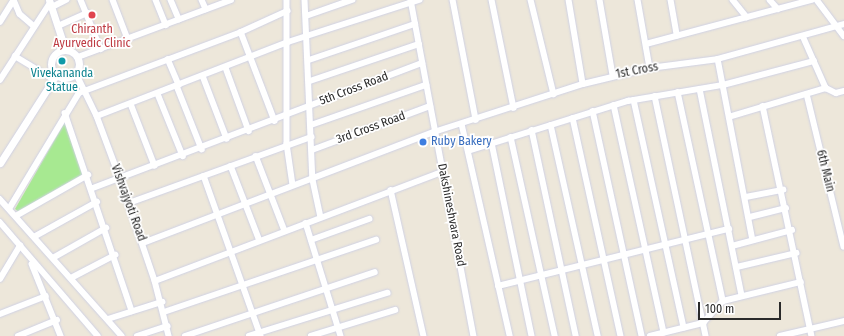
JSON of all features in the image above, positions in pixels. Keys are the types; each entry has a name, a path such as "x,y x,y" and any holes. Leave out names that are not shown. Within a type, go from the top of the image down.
{"street":[{"path":"14,0 20,14 34,26"},
{"path":"0,22 14,0"},
{"path":"0,80 50,3 66,0"},
{"path":"81,0 101,49"},
{"path":"113,0 128,39"},
{"path":"156,0 166,25"},
{"path":"171,0 179,19"},
{"path":"202,0 206,9"},
{"path":"78,57 231,0"},
{"path":"287,0 286,11 288,42 286,115 287,144 293,186"},
{"path":"305,0 310,81 309,106 313,180 321,217"},
{"path":"306,16 352,0"},
{"path":"97,116 226,68 288,42 307,38 411,1 419,0"},
{"path":"453,0 476,120"},
{"path":"492,0 514,108"},
{"path":"532,0 554,94"},
{"path":"569,0 583,84"},
{"path":"600,0 613,76"},
{"path":"638,0 650,68"},
{"path":"671,0 677,35"},
{"path":"733,0 747,17"},
{"path":"770,0 778,9"},
{"path":"646,44 811,0"},
{"path":"817,0 841,24 844,36"},
{"name":"Dakshineshvara Road","path":"411,1 434,132 474,336"},
{"path":"50,3 65,49 78,57"},
{"path":"9,209 65,112 85,89 241,32 286,11"},
{"path":"58,26 86,13"},
{"path":"309,60 415,24"},
{"name":"1st Cross","path":"143,243 270,194 313,180 434,132 514,108 583,84 650,68 718,59 841,24"},
{"path":"241,32 275,121"},
{"path":"803,36 826,88 836,93 844,91"},
{"path":"310,81 419,44"},
{"path":"0,163 54,77 51,60 56,53 65,49"},
{"path":"15,56 54,77 68,78 76,73 78,57"},
{"path":"168,59 202,149"},
{"path":"718,59 750,217 753,240"},
{"path":"468,150 614,105 634,100 723,85 814,61"},
{"name":"5th Cross Road","path":"93,188 250,131 286,115 422,63"},
{"path":"226,68 250,131"},
{"name":"Vishvajyoti Road","path":"76,73 97,116 129,203 156,281 169,336"},
{"path":"203,76 227,139"},
{"path":"311,125 426,84"},
{"path":"729,117 826,88"},
{"path":"700,89 742,296"},
{"path":"678,92 707,234 723,301"},
{"path":"158,94 183,156"},
{"name":"6th Main","path":"807,94 844,247"},
{"path":"656,96 688,240 706,336"},
{"path":"634,100 684,328"},
{"path":"131,104 155,166"},
{"path":"614,105 664,333"},
{"name":"3rd Cross Road","path":"312,150 430,106"},
{"path":"763,106 792,230 812,336"},
{"path":"593,111 642,336"},
{"path":"65,112 98,202 132,311"},
{"path":"573,118 603,260 621,336"},
{"path":"462,124 510,336"},
{"path":"551,124 581,265 598,336"},
{"path":"532,130 576,336"},
{"path":"129,203 311,136"},
{"path":"511,137 555,336"},
{"path":"492,143 519,281 532,336"},
{"path":"256,156 285,231"},
{"path":"231,166 260,240"},
{"path":"156,281 306,222 442,172"},
{"path":"16,216 88,175"},
{"path":"204,176 260,334"},
{"path":"392,190 424,336"},
{"path":"746,197 783,190"},
{"path":"0,199 122,336"},
{"path":"34,237 98,202"},
{"path":"750,217 786,208"},
{"path":"312,240 369,219"},
{"path":"306,222 341,336"},
{"path":"0,223 98,336"},
{"path":"53,258 106,228"},
{"path":"498,286 729,229"},
{"path":"732,246 792,230"},
{"path":"164,312 376,240"},
{"path":"0,279 20,246"},
{"path":"737,268 796,253"},
{"path":"71,278 115,255"},
{"path":"30,258 57,320 62,336"},
{"path":"185,336 375,272"},
{"path":"650,336 703,323 723,301 801,282"},
{"path":"249,336 260,334 333,308 387,292"},
{"path":"0,314 46,296"},
{"path":"108,319 162,302"},
{"path":"311,336 394,310"},
{"path":"18,336 57,320"},
{"path":"780,336 844,321"},
{"path":"137,336 167,326"}],"green space":[{"path":"66,120 84,175 19,212 15,209"}],"place":[{"name":"Chiranth Ayurvedic Clinic","path":"92,15"},
{"name":"Vivekananda Statue","path":"62,61"},
{"name":"Ruby Bakery","path":"423,142"}]}
